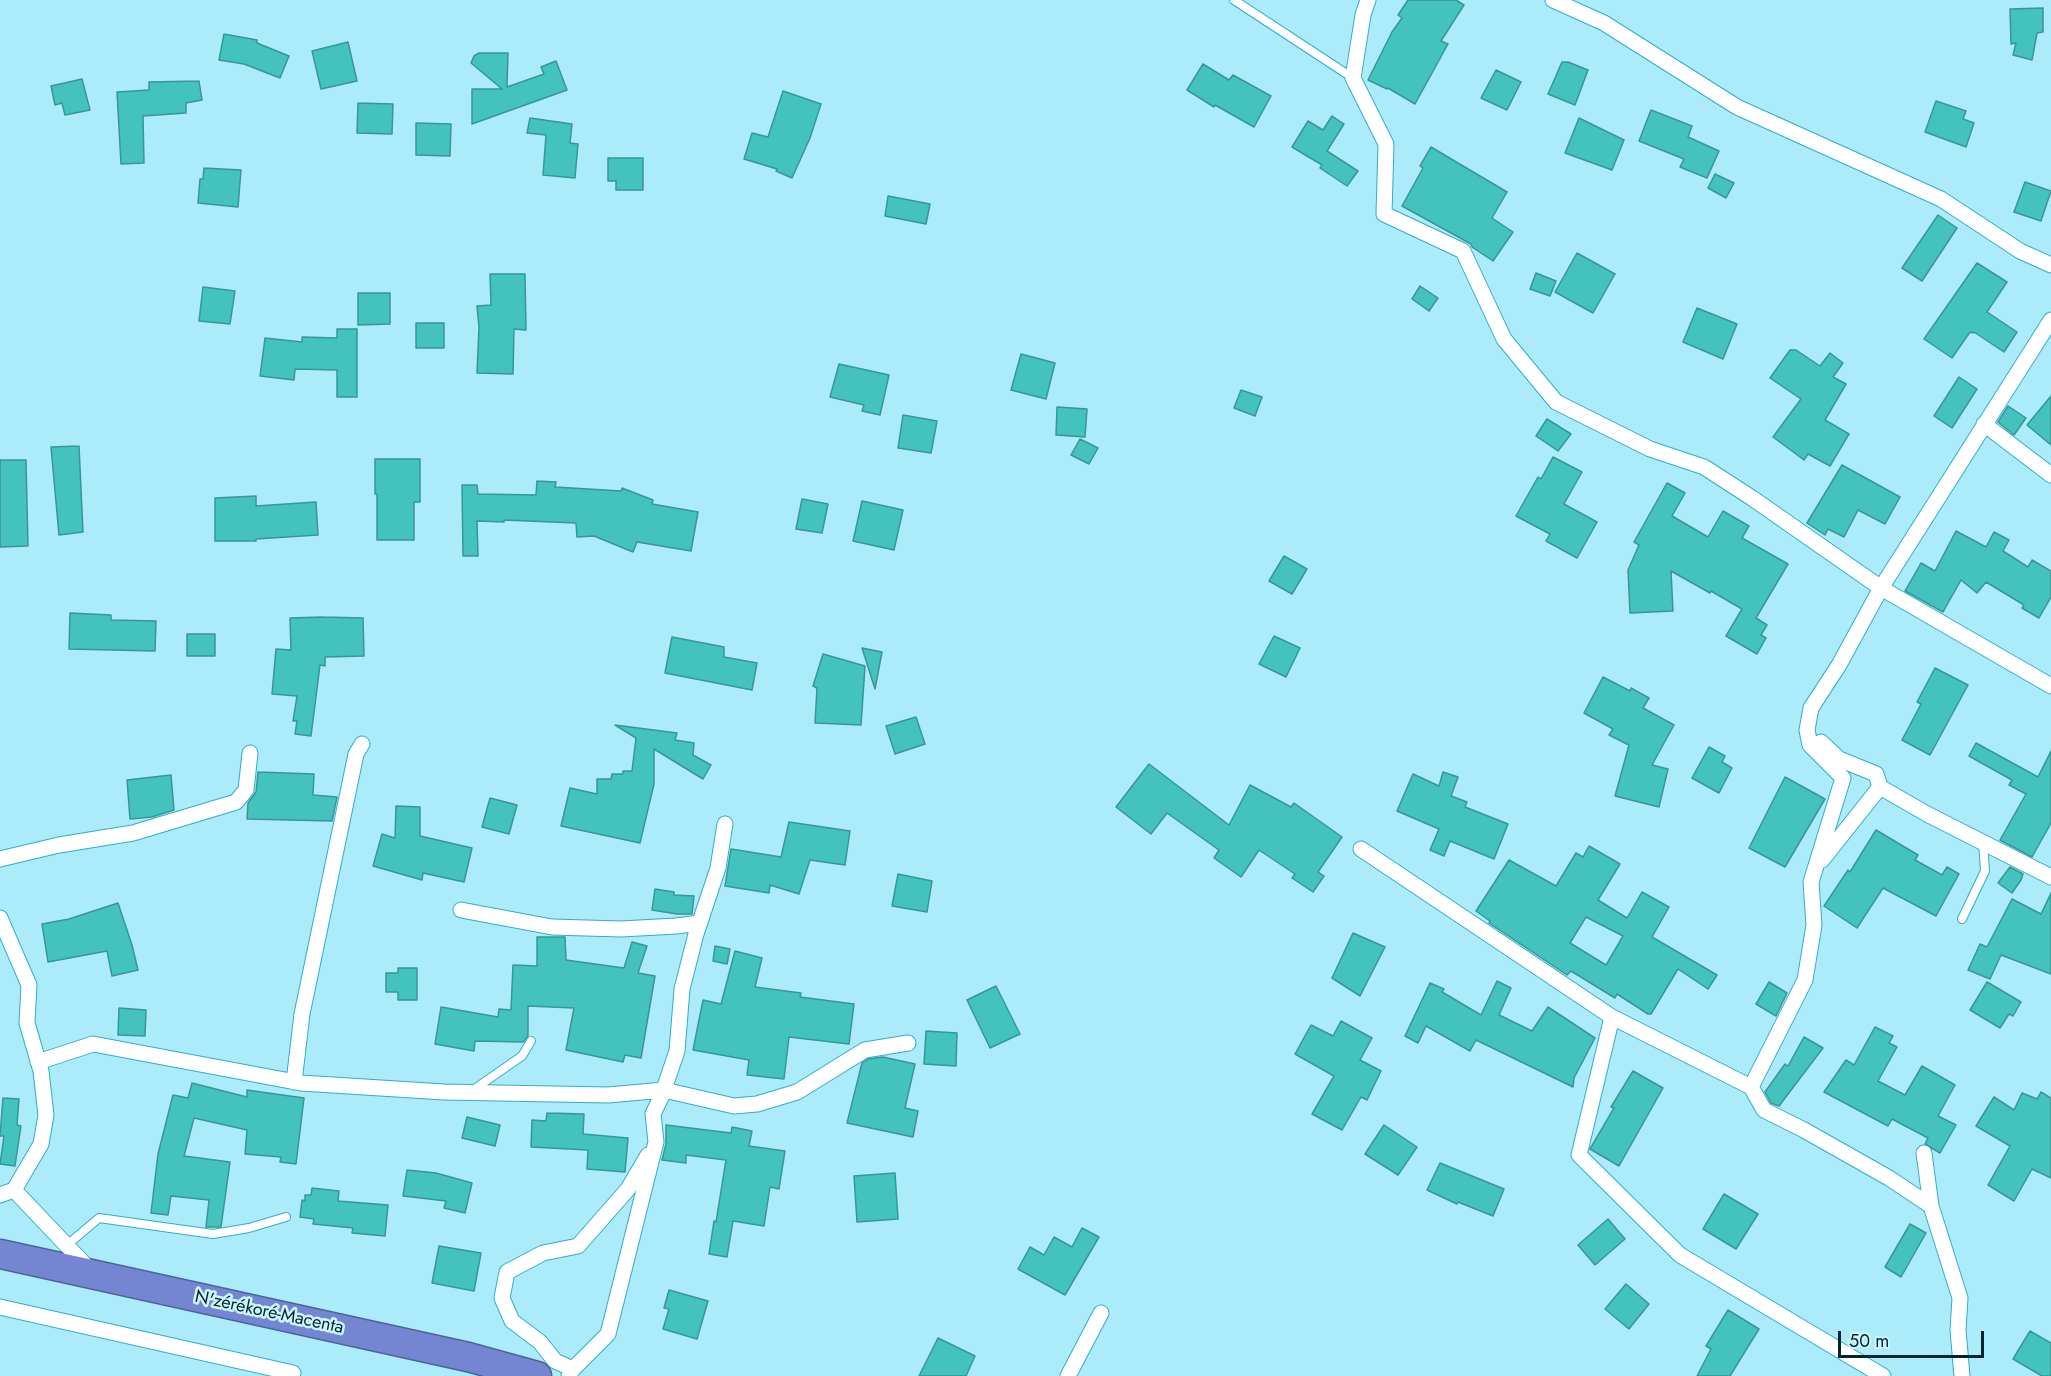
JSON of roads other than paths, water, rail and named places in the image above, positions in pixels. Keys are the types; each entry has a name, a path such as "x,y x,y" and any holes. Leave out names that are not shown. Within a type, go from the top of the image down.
{"highway":[{"name":"N'zérékoré-Macenta","path":"0,1254 468,1357 532,1375"}],"street":[{"path":"1368,0 1363,15 1353,78 1386,144 1384,214 1463,251 1504,339 1556,402 1650,449 1704,467 1881,588 2051,686"},
{"path":"1553,0 1604,23 1737,107 1941,199 2020,251 2051,265"},
{"path":"1751,1087 1805,980 1814,925 1811,882 1843,778 1810,745 1807,730 1811,708 1839,664 1881,588 2051,320"},
{"path":"1984,424 2051,475"},
{"path":"1807,730 1839,759 1876,774 1880,787 2051,877"},
{"path":"294,1082 305,1003 356,753 362,744"},
{"path":"0,859 59,845 133,833 236,802 246,790 250,753"},
{"path":"1816,867 1880,787"},
{"path":"656,1142 628,1189 578,1246 543,1253 507,1272 502,1298 512,1321 540,1342 555,1361 571,1373 608,1334 656,1142 653,1114 677,1051 682,989 718,868 725,824"},
{"path":"1361,849 1612,1017 1751,1087 1764,1110 1889,1178 1931,1206"},
{"path":"461,910 552,927 621,929 700,923"},
{"path":"0,918 29,985 27,1023 38,1062 46,1115 41,1143 7,1193 67,1245 94,1275"},
{"path":"1612,1017 1580,1155 1680,1255 1883,1376"},
{"path":"38,1062 93,1044 294,1082 469,1093 608,1095 664,1090 734,1106 757,1104 797,1092 865,1050 908,1043"},
{"path":"1924,1153 1931,1206 1960,1298 1958,1330 1962,1376"},
{"path":"0,1307 293,1373"},
{"path":"1068,1376 1101,1313"}],"lane":[{"path":"1234,0 1353,78"},
{"path":"1962,920 1985,872 1983,842"},
{"path":"469,1093 522,1056 531,1041"},
{"path":"67,1245 99,1218 213,1234 249,1228 286,1217"}]}
